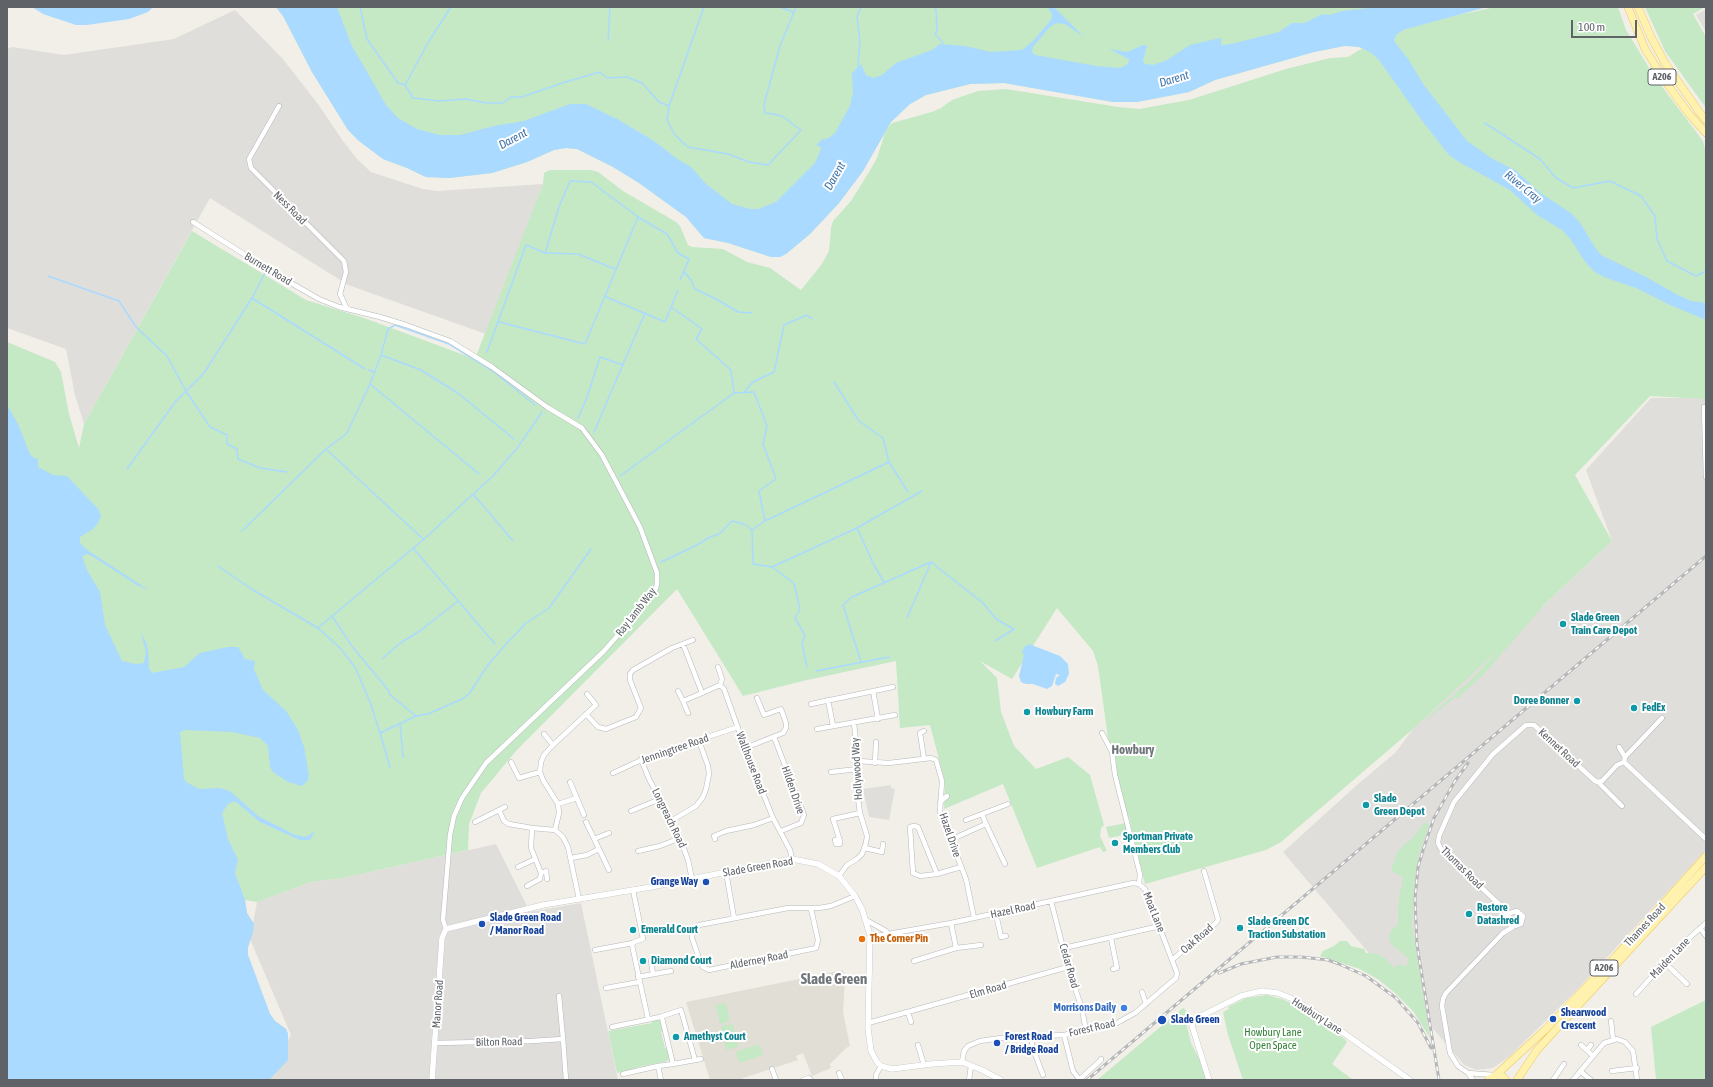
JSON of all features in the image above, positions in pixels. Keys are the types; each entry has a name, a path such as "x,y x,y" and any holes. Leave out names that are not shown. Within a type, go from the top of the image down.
{"main road":[{"name":"A206","path":"1628,7 1645,49 1665,82 1689,114 1706,133"},
{"name":"A206","path":"1638,7 1651,38 1665,63 1706,120"},
{"name":"Thames Road","path":"1493,1077 1545,1030 1672,896 1706,856"},
{"name":"Thames Road","path":"1517,1080 1538,1050 1706,867"},
{"path":"1493,1077 1502,1076 1506,1080"}],"street":[{"name":"Ness Road","path":"279,106 249,159 251,168 344,261 346,272 340,294 347,309"},
{"name":"Burnett Road","path":"193,222 321,300 347,309 393,321 450,341"},
{"name":"Ray Lamb Way","path":"448,860 453,823 462,798 486,763 604,651 631,620 657,584 657,573 640,527 602,455 582,428 547,407 492,367 450,341"},
{"path":"1704,407 1706,477"},
{"path":"586,714 598,728 606,729 636,717 641,708 630,680 630,674 645,663 672,648 693,640"},
{"path":"683,644 702,693"},
{"name":"Wallhouse Road","path":"718,667 722,679 720,685 724,689 745,748 773,818 790,850 792,859"},
{"path":"683,701 720,685"},
{"path":"811,704 893,687"},
{"path":"678,691 688,713"},
{"path":"873,691 878,718"},
{"path":"555,830 559,813 558,804 543,780 540,772 541,762 544,754 596,705 587,694"},
{"path":"745,748 783,733 786,728 786,723 781,709 764,715 757,698"},
{"path":"828,700 833,726"},
{"name":"Hollywood Way","path":"816,729 895,715"},
{"path":"1624,762 1625,757 1662,718"},
{"name":"Hollywood Way","path":"854,723 858,762 857,791 860,813 866,836 865,848"},
{"name":"Kennet Road","path":"1501,748 1526,725 1534,725 1598,782 1622,806"},
{"name":"Jenningtree Road","path":"613,773 641,759 738,728"},
{"path":"858,762 898,763 924,759 920,733 924,732"},
{"name":"Moat Lane","path":"1102,733 1112,752 1115,774 1140,874 1138,884 1145,889 1160,926 1177,973 1176,978"},
{"path":"544,734 553,745"},
{"name":"Hilden Drive","path":"774,737 804,815 801,823 780,831"},
{"path":"672,821 696,806 703,797 706,789 709,774 708,766 698,741"},
{"path":"876,742 876,763"},
{"path":"1619,747 1625,757"},
{"name":"Thomas Road","path":"1501,748 1481,767 1454,802 1439,836 1438,843 1441,849 1502,907 1508,919 1514,926"},
{"name":"Hazel Drive","path":"924,759 932,758 936,760 942,781 940,812 966,879 974,918"},
{"name":"Longreach Road","path":"641,759 649,779 680,838 688,860 692,879"},
{"path":"511,762 519,778 540,772"},
{"path":"1598,782 1602,781 1617,765 1624,762"},
{"path":"1624,762 1706,839"},
{"path":"831,772 858,769"},
{"path":"570,782 584,815"},
{"name":"Hazel Drive","path":"940,802 947,796"},
{"path":"558,804 576,798"},
{"path":"631,811 660,798"},
{"path":"966,820 1008,804"},
{"path":"476,822 505,807"},
{"path":"446,929 524,909 579,899 571,858 563,837 555,830 515,826 504,821 499,810"},
{"path":"839,839 832,817 860,813"},
{"path":"982,814 1005,864"},
{"path":"714,836 773,818"},
{"path":"586,822 609,870"},
{"path":"950,840 986,824"},
{"name":"Hazel Drive","path":"937,874 918,827 910,827 913,873 920,876 937,874 961,867"},
{"path":"527,886 540,878 541,872 531,848 532,828"},
{"path":"594,839 609,833"},
{"path":"638,851 660,846 680,838"},
{"path":"839,876 847,865 857,859 865,848 882,853 883,844"},
{"path":"571,858 587,855 599,849"},
{"path":"518,867 535,859"},
{"name":"Slade Green Road","path":"579,899 792,859 818,864 839,876 855,896 866,920 871,938 868,1023 872,1053 881,1066"},
{"name":"Manor Road","path":"432,1080 442,938 446,929 443,920 448,860"},
{"path":"541,872 546,871 547,880"},
{"name":"Oak Road","path":"1172,960 1217,922 1218,919 1204,871"},
{"path":"726,872 734,918"},
{"name":"Hazel Road","path":"871,938 996,914 1133,883 1138,884"},
{"path":"595,950 633,944 634,942 643,939 633,890"},
{"name":"Alderney Road","path":"811,909 818,940 816,948 716,968 706,969 701,964 692,938 695,928 699,925 788,908 811,909 831,906 855,896"},
{"name":"Cedar Road","path":"1051,901 1068,967 1082,1009 1086,1031"},
{"name":"Thomas Road","path":"1502,907 1514,911"},
{"path":"1473,1080 1468,1073 1458,1066 1450,1054 1442,1006 1443,1000 1446,994 1503,934 1514,926 1519,926 1523,919 1521,913 1514,911 1510,913 1503,934"},
{"path":"996,914 1001,937 1006,936"},
{"path":"866,920 886,930 888,934"},
{"path":"951,923 956,948"},
{"name":"Maiden Lane","path":"1636,994 1664,962 1706,923"},
{"path":"1064,948 1160,926"},
{"path":"1700,928 1706,936"},
{"path":"1111,938 1117,968"},
{"path":"633,944 648,1019"},
{"path":"914,961 922,960 956,948 981,945"},
{"path":"651,961 653,974"},
{"path":"1664,962 1687,984"},
{"name":"Elm Road","path":"868,1023 1068,967"},
{"path":"606,988 653,974 670,971"},
{"name":"Forest Road","path":"962,1062 964,1051 973,1043 1001,1038 1064,1035 1104,1027 1120,1022 1146,1004 1176,978"},
{"name":"Howbury Lane","path":"1209,1080 1192,1026 1193,1020 1241,996 1262,991 1273,992 1295,1000 1409,1079"},
{"path":"1142,992 1146,1004"},
{"path":"559,996 566,1080"},
{"path":"612,1027 683,1011 695,1060"},
{"path":"908,1012 911,1022"},
{"path":"660,1017 673,1064"},
{"path":"1611,1021 1614,1039"},
{"path":"1064,1035 1073,1071 1079,1079 1082,1078 1101,1060 1101,1058"},
{"path":"1032,1036 1032,1046 1043,1075"},
{"name":"Bilton Road","path":"435,1043 563,1039"},
{"path":"1573,1080 1604,1043 1614,1039 1623,1041 1630,1046 1635,1054 1637,1080"},
{"path":"918,1045 924,1065"},
{"path":"1581,1045 1593,1056"},
{"path":"1587,1050 1591,1045"},
{"path":"623,1074 658,1066 701,1059"},
{"path":"876,1080 876,1075 881,1066 892,1069 962,1062 1001,1080"},
{"path":"1553,1080 1564,1064"},
{"path":"658,1066 661,1080"},
{"path":"969,1080 971,1066"},
{"path":"1612,1071 1637,1068"},
{"path":"772,1069 776,1080"},
{"path":"1580,1071 1591,1080"},
{"path":"839,1073 842,1080"},
{"path":"1468,1073 1493,1077"},
{"path":"803,1080 808,1078 811,1080"}],"shaded area":[{"path":"1706,9 1706,32 1696,15"},
{"path":"235,10 282,58 318,104 357,159 371,172 423,189 437,191 543,184 486,334 348,285 210,198 84,424 75,395 66,349 7,328 7,49 12,47 64,55 174,39"},
{"path":"1651,398 1706,398 1706,850 1578,989 1509,1057 1493,1068 1477,1070 1464,1065 1283,852 1358,784 1395,753 1413,729 1612,541 1586,470"},
{"path":"891,785 891,788 895,789 889,820 869,817 863,789"},
{"path":"496,844 530,912 581,903 618,1080 270,1080 269,1076 291,1035 250,939 257,902 311,882 343,878"},
{"path":"843,970 845,979 843,1012 850,1046 830,1064 831,1068 812,1076 803,1053 796,1056 798,1060 737,1080 710,1080 686,1002"}],"green space":[{"path":"276,7 294,7 390,140 554,129 750,233 909,81 1075,82 1377,36 1487,7 1459,15 1495,7 1618,7 1626,30 1654,76 1703,141 1706,153 1706,399 1650,396 1575,475 1612,541 1544,605 1485,673 1458,698 1456,697 1425,721 1471,680 1499,649 1413,729 1281,842 1266,850 1145,884 1129,817 1123,803 1117,777 1116,760 1108,738 1098,666 1093,651 1057,608 1012,679 980,661 997,678 1001,712 1014,746 1036,769 1068,757 1090,775 1104,825 1101,828 1100,836 1107,851 1103,852 1100,847 1037,868 1003,784 944,809 945,782 930,725 900,728 896,661 807,680 743,696 677,589 516,751 481,793 469,824 468,850 343,878 311,882 257,902 245,900 247,913 254,924 248,947 248,955 270,1014 275,1021 286,1029 288,1034 288,1060 269,1080 7,519 7,342 55,362 61,372 69,414 79,448 84,424 192,231 306,300 364,318 475,359 543,184 544,173 550,170 591,170 598,172 623,191 676,222 680,226 688,245 692,247 723,249 747,262 770,268 801,290 822,264 829,251 833,221 851,201 869,172 877,158 885,132 863,171 839,203 810,234 786,254 780,257 771,257 728,243 704,238 686,217 639,183 613,167 577,149 566,148 554,150 527,162 492,173 449,178 426,177 383,159 359,141 348,130 312,72 283,16","holes":["1344,46 1363,48 1348,57 1330,58 1286,69 1189,100 1139,109 1006,89 978,91 952,100 941,108 932,112 892,123 887,128 891,122 910,104 926,95 970,84 1004,83 1113,102 1137,102 1189,92 1215,80 1314,52"]},
{"path":"316,7 1430,7 1150,78 953,64 769,224 567,125 472,159 390,132"},
{"path":"1645,7 1705,7 1693,14 1706,37 1706,108 1665,51"},
{"path":"1425,822 1429,825 1419,854 1415,875 1412,925 1430,1038 1413,1011 1379,980 1360,969 1320,956 1323,951 1334,946 1340,941 1347,941 1351,946 1364,949 1366,953 1378,954 1386,959 1394,968 1401,964 1403,967 1407,965 1409,959 1391,944 1389,939 1391,930 1398,925 1398,906 1403,877 1391,871 1397,852 1412,839"},
{"path":"1126,823 1128,834 1109,838 1106,827"},
{"name":"Howbury Lane Open Space","path":"1267,995 1282,999 1300,1007 1345,1039 1347,1042 1332,1064 1353,1080 1243,1080 1228,1035 1223,1012 1229,1009 1228,1007 1246,998"},
{"path":"1706,1000 1706,1080 1656,1080 1651,1027"},
{"path":"726,1003 730,1021 720,1024 716,1005"},
{"path":"1183,1008 1185,1009 1188,1018 1187,1027 1191,1043 1202,1064 1207,1080 1097,1080"},
{"path":"658,1019 663,1030 661,1032 665,1048 667,1049 669,1058 668,1061 617,1073 608,1031 652,1023 653,1020"},
{"path":"733,1024 738,1047 726,1050 721,1026"},
{"path":"759,1044 763,1055 739,1063 736,1052"}],"water":[{"path":"32,7 153,7 148,12 129,19 87,25 76,25 43,14"},
{"path":"276,7 337,7 352,46 386,105 398,118 417,129 440,135 460,135 494,126 524,121 570,104 586,104 619,120 654,141 676,158 691,167 706,184 732,204 750,209 758,209 776,202 815,163 821,149 820,146 816,146 821,140 829,138 835,133 850,106 853,92 852,73 861,64 866,75 873,78 882,75 896,63 932,50 940,44 965,46 991,52 1022,50 1033,41 1051,20 1052,15 1048,7 1054,7 1084,37 1065,24 1056,23 1049,28 1033,47 1032,52 1035,55 1096,66 1120,68 1128,64 1129,59 1109,49 1127,52 1143,45 1147,45 1143,61 1145,64 1153,65 1167,60 1190,45 1220,38 1221,45 1231,44 1279,32 1292,23 1305,23 1322,14 1330,15 1342,11 1379,7 1487,7 1403,30 1396,35 1394,41 1408,59 1424,85 1467,141 1491,158 1515,170 1539,192 1571,213 1581,224 1601,255 1691,301 1706,303 1706,320 1670,305 1636,288 1604,277 1595,272 1586,263 1571,240 1562,230 1537,215 1510,190 1449,155 1423,122 1379,60 1370,52 1359,47 1344,46 1314,52 1215,80 1189,92 1137,102 1113,102 1004,83 970,84 926,95 910,104 891,122 863,171 839,203 810,234 786,254 780,257 771,257 728,243 704,238 686,217 639,183 613,167 577,149 566,148 554,150 527,162 492,173 449,178 426,177 383,159 359,141 348,130 312,72 283,16"},
{"path":"7,405 18,424 30,454 34,458 38,459 38,467 53,475 67,476 99,510 101,516 98,523 93,529 80,537 80,543 87,550 150,591 137,585 92,556 87,554 82,556 87,570 100,592 105,625 122,661 135,664 144,663 146,652 141,633 146,642 149,668 152,673 184,667 200,653 228,647 238,647 245,659 255,661 254,669 263,690 286,711 298,730 304,747 309,776 307,782 301,786 288,782 273,772 270,767 268,746 260,738 232,732 185,730 180,732 184,779 186,782 199,789 219,788 230,791 258,816 295,835 306,837 315,831 310,840 300,840 260,822 235,801 228,804 222,813 228,839 238,860 235,873 245,900 247,913 254,924 248,947 248,955 270,1014 275,1021 286,1029 288,1034 288,1060 269,1080 7,1080"},
{"path":"1029,644 1060,656 1068,664 1069,674 1065,682 1058,686 1055,684 1056,678 1060,675 1056,674 1052,686 1047,689 1021,682 1019,676 1024,655 1022,652 1024,647"}],"waterway":[{"path":"360,7 367,39 398,83 405,85 429,41 451,7"},
{"path":"608,41 610,7"},
{"path":"704,7 669,106 667,120 675,135 688,147 728,154 749,162 768,165 801,130 782,116 765,113 764,104 780,46 796,7"},
{"path":"780,7 793,12"},
{"path":"858,66 860,41 857,17 861,7"},
{"path":"934,7 936,10 937,30 935,34 943,43"},
{"path":"405,85 413,98 440,101 465,99 487,103 503,103 511,97 522,97 600,72 607,78 627,77 642,83 659,102 669,106"},
{"path":"1485,123 1540,159 1556,178 1573,188 1610,181 1641,196 1655,216 1657,239 1667,261 1696,276 1706,271"},
{"path":"545,253 559,207 570,181 591,182 638,217 667,234 678,253 689,259 680,280"},
{"path":"499,322 585,344 638,217"},
{"path":"487,352 526,245 545,253 578,254 615,269"},
{"path":"684,272 691,280 695,289 738,312 752,313"},
{"path":"127,469 176,401 204,373 252,298 265,273"},
{"path":"48,276 119,301 136,327 167,356 186,391 210,427 227,435 227,444 237,449 238,459 260,468 287,472"},
{"path":"604,296 665,322 678,290"},
{"path":"252,298 365,369"},
{"path":"671,307 702,329 696,339 731,370 734,393"},
{"path":"594,432 645,313"},
{"path":"744,392 753,382 774,372 784,325 807,315 812,319"},
{"path":"242,531 326,449 347,433 370,384 381,355 388,329 395,325 449,344 493,371 535,405"},
{"path":"381,355 421,370 459,394 514,439"},
{"path":"578,418 586,400 600,357 623,365"},
{"path":"369,370 374,372"},
{"path":"834,382 859,421 883,438 889,462 908,492"},
{"path":"370,384 479,474"},
{"path":"620,476 734,393 754,392 767,426 763,444 776,479 759,491 765,521"},
{"path":"318,628 423,540 493,476 518,447 542,412"},
{"path":"326,449 423,539"},
{"path":"752,530 765,521 889,462"},
{"path":"772,567 857,528 922,491"},
{"path":"474,495 513,541"},
{"path":"661,562 710,537 719,534 732,521 744,524 752,530 753,564 772,567 794,583 800,609 795,618 805,635 802,644 807,667"},
{"path":"857,528 874,565 884,582"},
{"path":"413,548 495,644"},
{"path":"380,733 416,716 428,714 464,698 469,694 488,665 507,643 525,624 549,608 591,549"},
{"path":"907,618 931,562"},
{"path":"861,662 843,605 852,597 931,562 983,603 996,619 1014,629 995,641"},
{"path":"218,566 253,590 318,628 341,649 355,667 370,702 390,767"},
{"path":"382,659 399,644 421,630 458,601"},
{"path":"332,616 351,645 389,691 389,694 416,716"},
{"path":"816,671 889,657"},
{"path":"400,724 403,757"}],"railway":[{"path":"1087,1080 1706,556"},
{"path":"1439,1080 1417,945 1415,899 1418,867 1434,818 1455,781 1468,763"},
{"path":"1219,973 1241,964 1277,957 1301,957 1328,960 1366,976 1396,998 1418,1023 1431,1048"}],"place":[{"name":"Slade Green Train Care Depot","path":"1563,624"},
{"name":"Doree Bonner","path":"1577,701"},
{"name":"FedEx","path":"1634,708"},
{"name":"Howbury Farm","path":"1027,712"},
{"name":"Slade Green Depot","path":"1366,805"},
{"name":"Sportman Private Members Club","path":"1115,843"},
{"name":"Grange Way","path":"706,882"},
{"name":"Restore Datashred","path":"1469,914"},
{"name":"Slade Green Road / Manor Road","path":"482,924"},
{"name":"Slade Green DC Traction Substation","path":"1240,928"},
{"name":"Emerald Court","path":"633,930"},
{"name":"The Corner Pin","path":"862,939"},
{"name":"Diamond Court","path":"643,961"},
{"name":"Morrisons Daily","path":"1124,1008"},
{"name":"Shearwood Crescent","path":"1553,1019"},
{"name":"Slade Green","path":"1162,1020"},
{"name":"Amethyst Court","path":"676,1037"},
{"name":"Forest Road / Bridge Road","path":"997,1043"}],"district":[{"name":"Howbury","path":"1133,750"},
{"name":"Slade Green","path":"834,979"}],"water label":[{"name":"Darent","path":"1174,79"},
{"name":"Darent","path":"513,139"},
{"name":"Darent","path":"835,176"},
{"name":"River Cray","path":"1523,187"}]}
